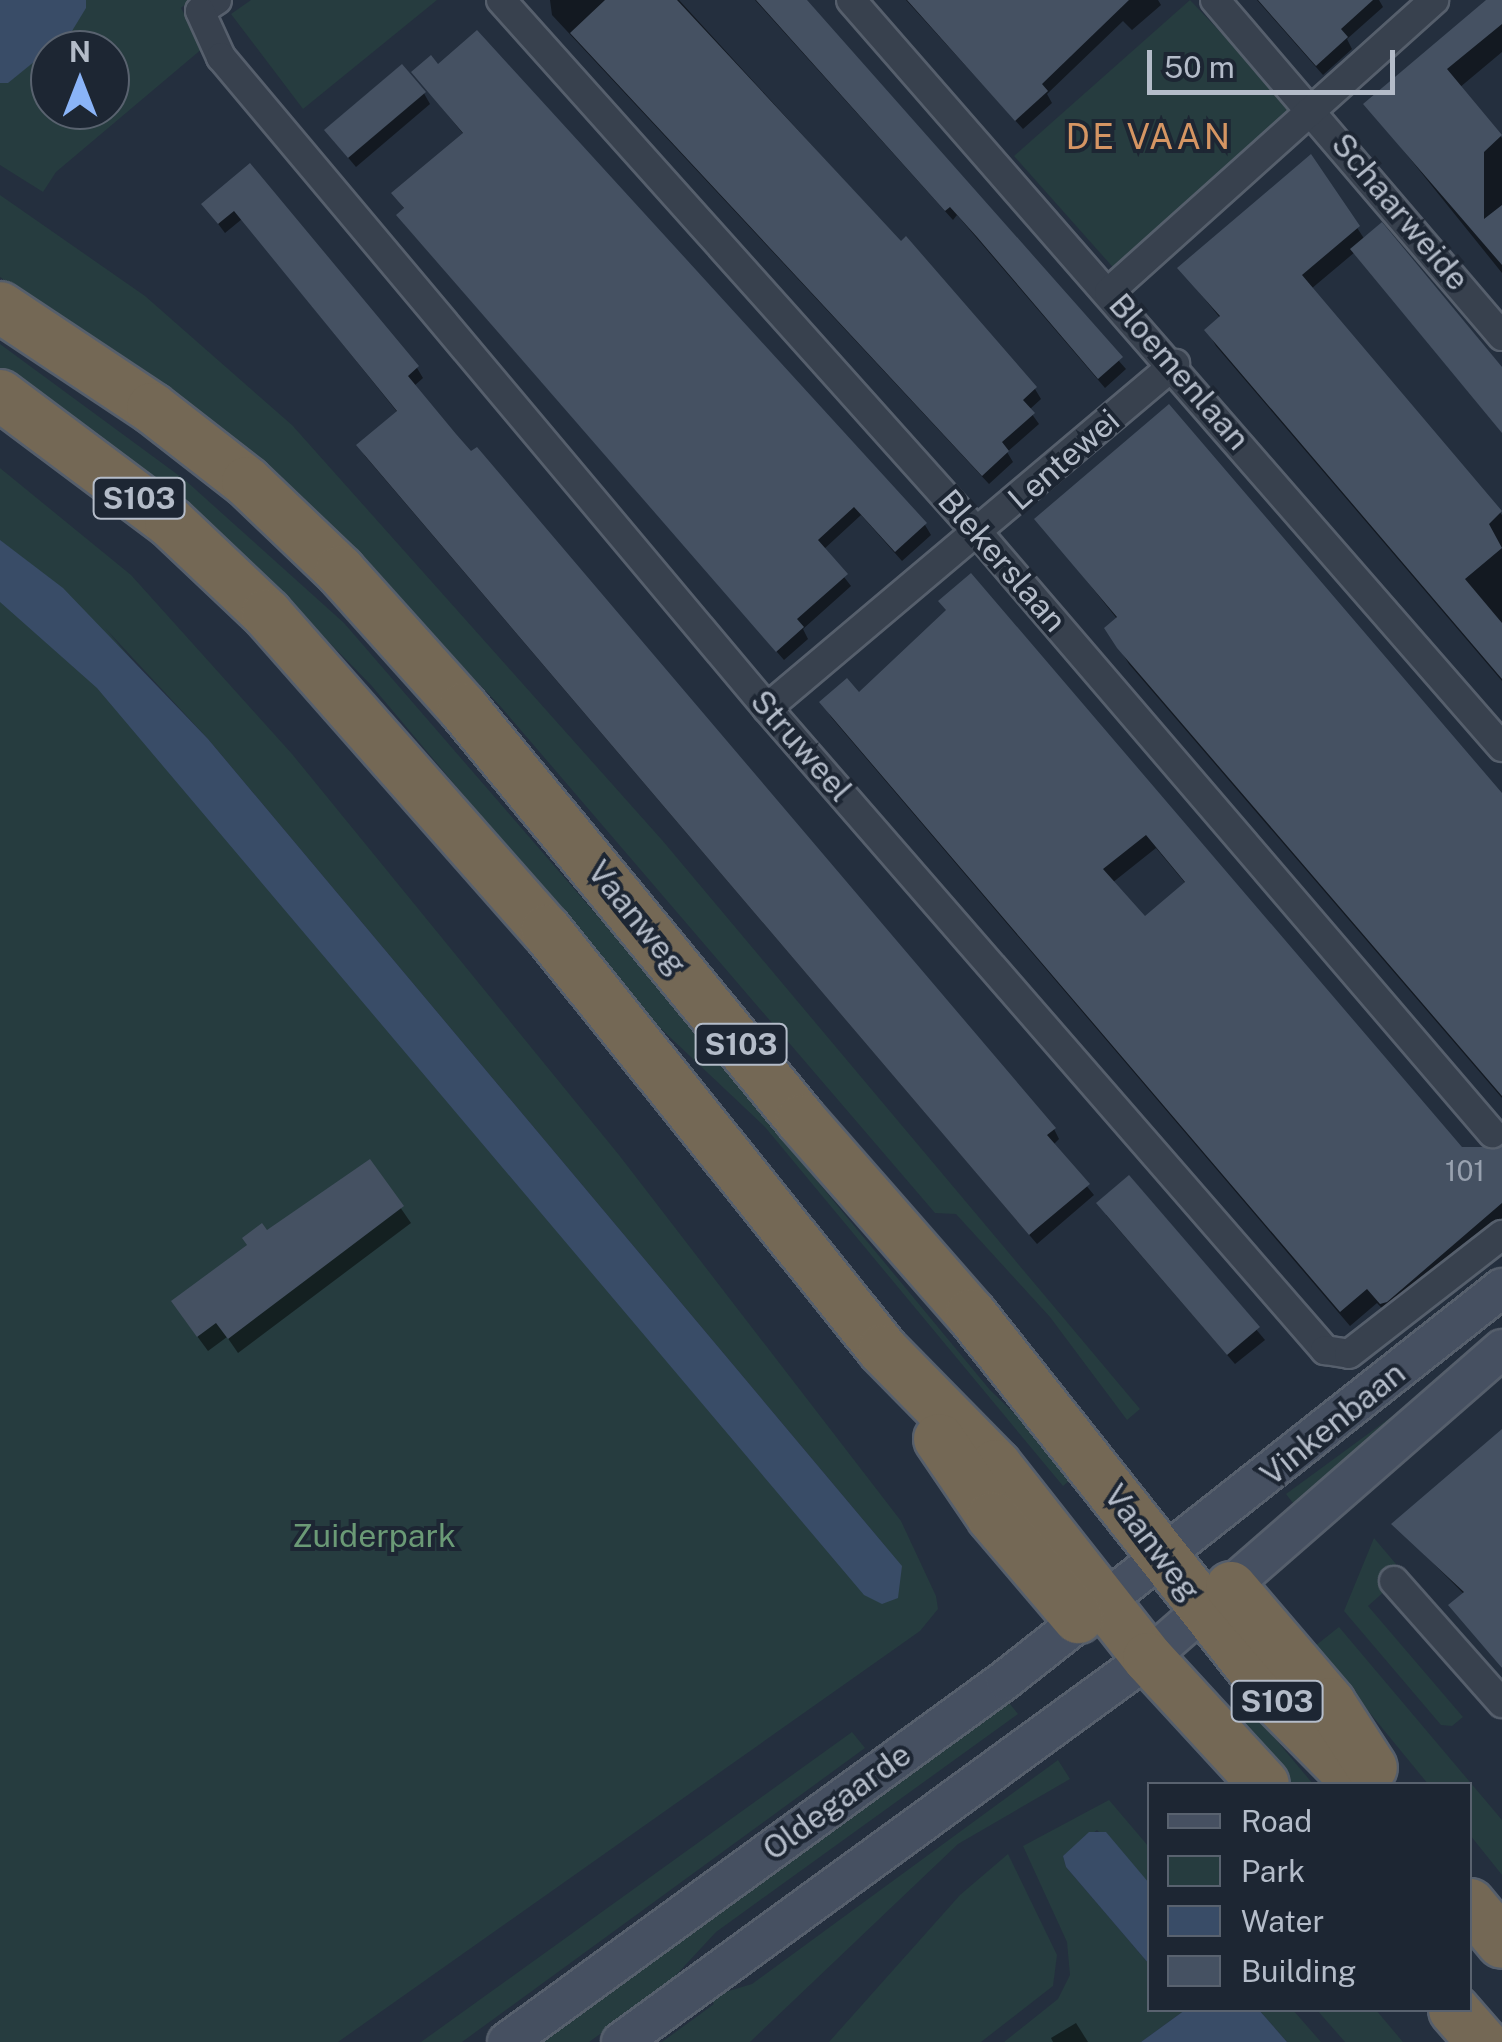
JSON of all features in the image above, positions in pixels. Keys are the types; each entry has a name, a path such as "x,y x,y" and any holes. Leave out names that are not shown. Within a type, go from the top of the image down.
{"highway":[{"name":"Vaanweg","path":"0,307 152,408 247,482 340,571 463,708 801,1120 971,1314 1163,1558 1218,1598 1278,1702 1357,1782"},
{"name":"S103","path":"0,395 170,522 268,614 568,956 884,1350 972,1490 1092,1609 1148,1658 1262,1782"},
{"path":"1218,1598 1330,1702 1381,1782"},
{"path":"1472,1906 1502,1942"},
{"path":"1456,2012 1482,2042"}],"main road":[{"name":"Vinkenbaan","path":"1163,1558 1502,1288"},
{"name":"Vinkenbaan","path":"1218,1598 1502,1348"},
{"name":"Oldegaarde","path":"507,2042 1004,1680 1163,1558"},
{"path":"620,2042 1148,1658 1218,1598"}],"street":[{"name":"Struweel","path":"217,0 200,11 221,57 767,708 1325,1350"},
{"name":"Blekerslaan","path":"501,0 979,534 1492,1132"},
{"name":"Bloemenlaan","path":"851,0 1174,364 1502,747"},
{"name":"Schaarweide","path":"1215,0 1316,110 1502,336"},
{"path":"1108,292 1316,110 1434,0"},
{"name":"Lentewei","path":"767,708 979,534 1174,364"},
{"name":"Vinkenbaan","path":"1325,1350 1350,1354 1502,1235"},
{"path":"1394,1580 1502,1704"}],"green space":[{"path":"0,0 190,0 181,8 203,48 130,110 130,30 30,30 30,130 106,130 56,172 43,192 0,165"},
{"path":"251,0 437,0 303,109 231,14"},
{"path":"1190,0 1298,114 1118,273 1014,156"},
{"path":"0,195 145,296 292,425 662,840 1140,1409 1127,1420 1050,1317 956,1214 935,1213 501,707 356,554 139,374 0,277"},
{"path":"0,344 185,480 344,623 601,920 990,1390 1077,1474 1063,1486 765,1127 656,1024 371,685 249,561 110,447 0,372"},
{"name":"Zuiderpark","path":"0,468 131,575 292,754 619,1155 901,1521 936,1596 938,1609 920,1631 338,2042 0,2042","holes":["105,628 208,739 902,1566"]},
{"path":"1443,1379 1296,1507 1286,1494"},
{"path":"1374,1538 1396,1564 1377,1579 1386,1590 1368,1606 1463,1717 1452,1726 1441,1725 1344,1611"},
{"path":"1339,1627 1470,1782 1426,1782 1315,1646"},
{"path":"998,1689 1018,1714 716,1932 664,1988 589,2042 526,2042"},
{"path":"1248,1706 1311,1782 1291,1782 1235,1719"},
{"path":"852,1732 865,1748 462,2042 421,2042"},
{"path":"1058,1760 1070,1779 958,1844 750,2042 662,2042 714,2004 709,1997 752,1984"},
{"path":"1472,1784 1502,1820 1502,1875 1472,1838"},
{"path":"1109,1800 1147,1845 1147,1881 1097,1830 1063,1856 1066,1867 1147,1962 1147,2012 1182,2012 1141,2042 1004,2042 1058,1999 1070,1975 1067,1942 1023,1846"},
{"path":"1008,1854 1057,1955 1053,1986 981,2042 829,2042 960,1895"},
{"path":"1261,2012 1295,2012 1321,2042 1287,2042"},
{"path":"1319,2012 1378,2012 1403,2042 1345,2042"}],"water":[{"path":"0,0 86,0 86,8 73,30 30,30 30,65 8,83 0,83"},
{"path":"0,540 63,588 208,739 902,1566 898,1598 882,1604 864,1595 97,688 0,602"},
{"path":"1089,1832 1106,1832 1147,1881 1147,1962 1066,1867 1063,1856"},
{"path":"1182,2012 1261,2012 1287,2042 1141,2042"}],"building":[{"path":"605,0 677,0 901,241 906,236 1037,387 1023,400 1035,413 1002,442 1009,451 982,476 570,33"},
{"path":"756,0 807,0 1123,357 1098,379 950,207 945,211"},
{"path":"907,0 1129,0 1042,84 1048,91 1015,121"},
{"path":"1258,0 1373,0 1341,29 1348,37 1316,66"},
{"path":"1486,0 1502,0 1502,24 1447,69 1502,135 1484,152 1484,219 1502,205 1502,265 1363,104"},
{"path":"477,30 927,523 895,552 854,507 818,540 848,574 797,619 804,627 776,652 396,215 404,208 391,193 463,133 411,72 431,55 438,64"},
{"path":"402,64 426,92 348,158 324,130"},
{"path":"1311,154 1360,226 1302,275 1502,511 1489,524 1502,548 1465,579 1502,623 1502,679 1204,330 1220,316 1177,268"},
{"path":"250,163 419,366 408,376 456,434 471,451 477,447 1056,1128 1047,1135 1090,1184 1029,1235 356,445 397,411 234,211 218,224 201,204"},
{"path":"1382,222 1502,367 1502,433 1350,249"},
{"path":"1169,404 1502,793 1502,1096 1117,648 1104,628 1117,617 1034,519"},
{"path":"971,573 1462,1147 1502,1147 1502,1203 1387,1302 1380,1304 1367,1289 1340,1312 819,702 847,678 859,692 946,610 938,601","holes":["1146,835 1185,882 1145,916 1103,869"]},
{"path":"370,1159 404,1206 228,1339 216,1323 197,1337 171,1301 247,1245 242,1238 262,1223 267,1230"},
{"path":"1129,1175 1260,1327 1227,1355 1096,1203"},
{"path":"1502,1429 1502,1668 1448,1605 1464,1592 1391,1524"}],"district":[{"name":"DE VAAN","path":"1149,137"}]}
